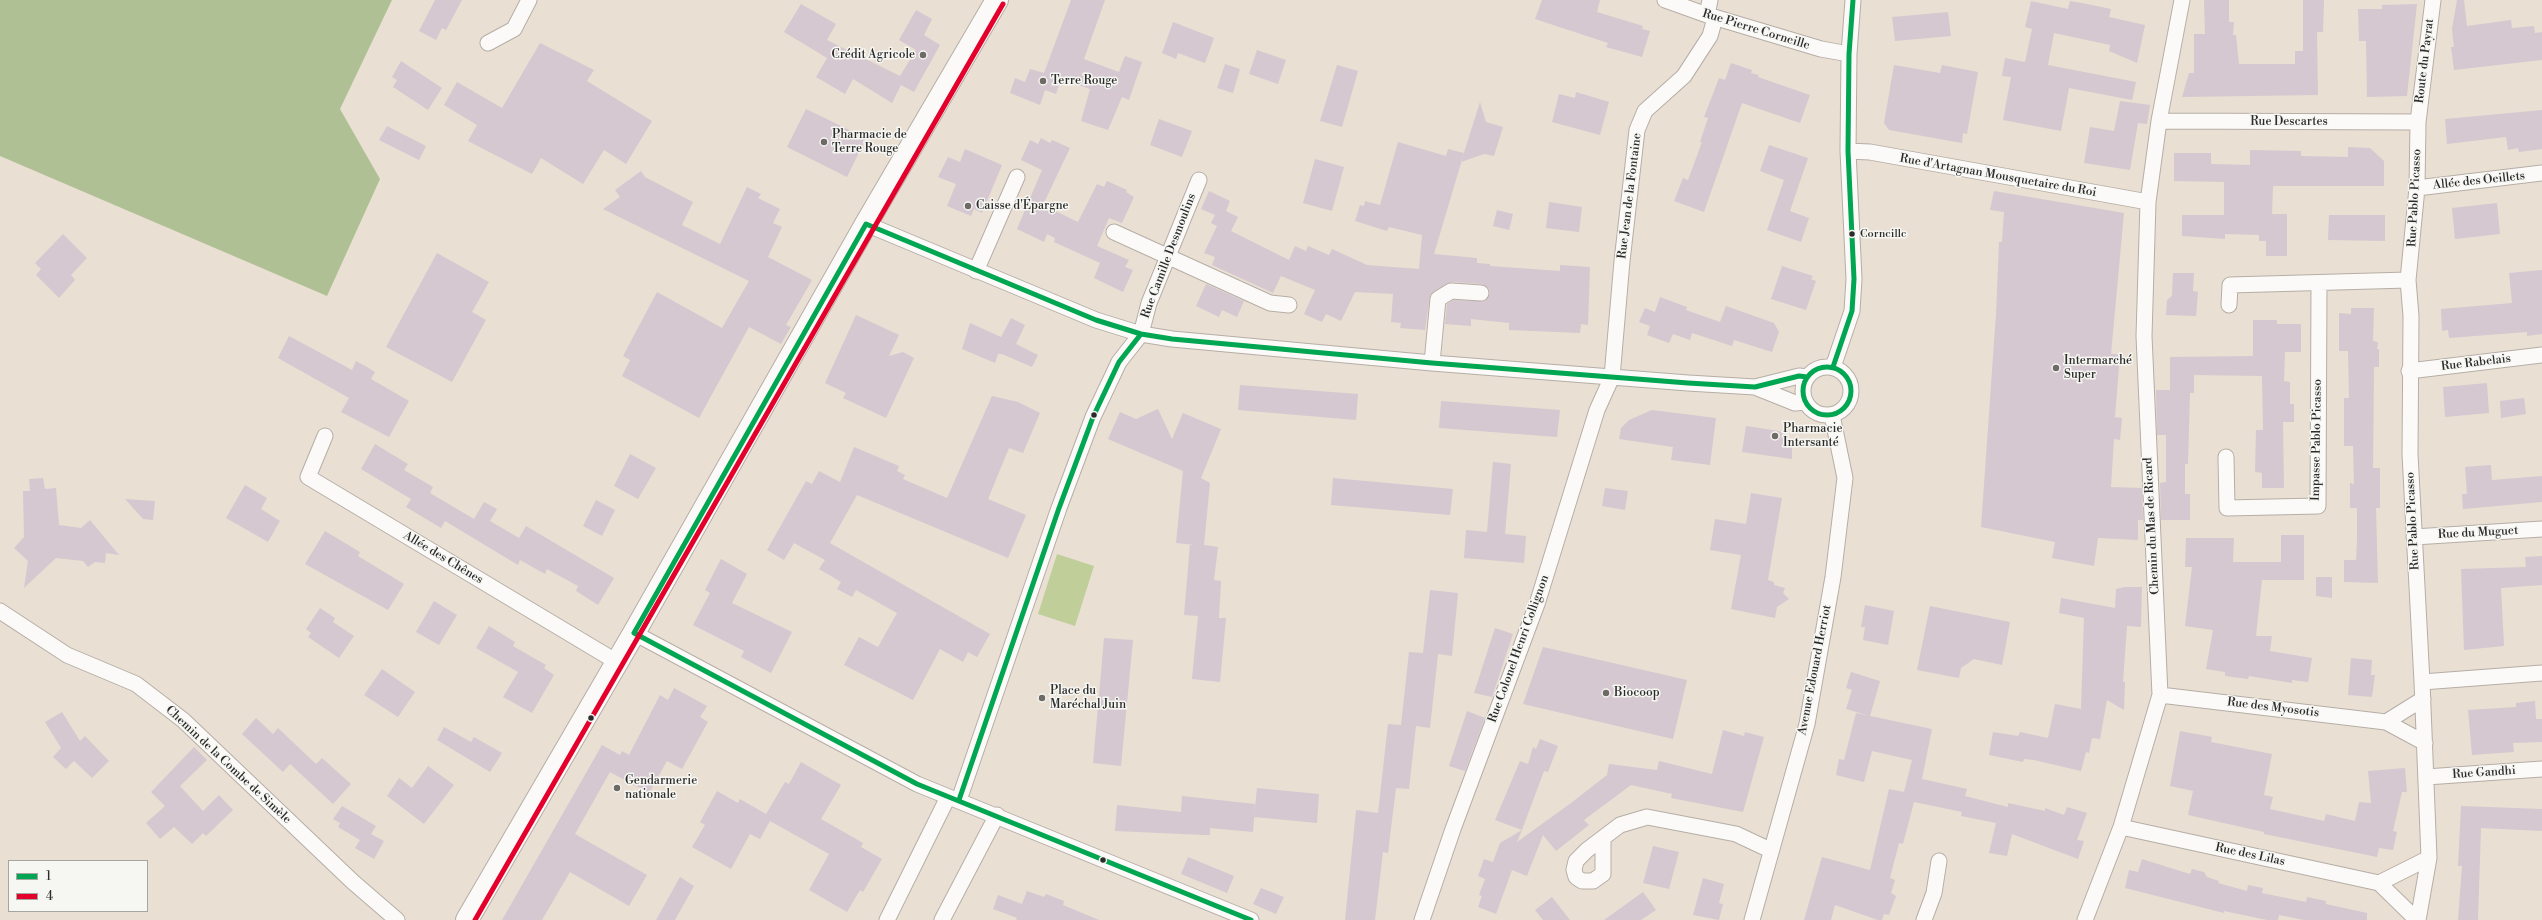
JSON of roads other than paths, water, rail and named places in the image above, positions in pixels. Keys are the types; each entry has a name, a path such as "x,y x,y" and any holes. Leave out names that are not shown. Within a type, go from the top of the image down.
{"main road":[{"path":"467,920 634,633 991,2"}],"street":[{"path":"488,42 514,29 529,0"},
{"name":"Rue Pierre Corneille","path":"1665,0 1711,16 1821,49 1849,54"},
{"name":"Rue Jean de la Fontaine","path":"1612,377 1622,261 1637,130 1644,110 1684,76 1710,36 1710,0"},
{"path":"1833,367 1852,311 1853,237 1848,151 1849,54 1853,0"},
{"name":"Chemin du Mas de Ricard","path":"2085,920 2121,827 2160,695 2144,336 2148,202 2159,121 2182,0"},
{"name":"Route du Payrat","path":"2418,122 2433,0"},
{"name":"Rue Descartes","path":"2159,121 2418,122"},
{"name":"Rue Pablo Picasso","path":"2417,920 2429,858 2423,699 2410,454 2410,316 2408,280 2417,188 2418,122"},
{"name":"Rue d'Artagnan Mousquetaire du Roi","path":"1848,151 1870,152 2148,202"},
{"name":"Allée des Oeillets","path":"2417,188 2542,173"},
{"path":"976,271 1017,177"},
{"name":"Rue Camille Desmoulins","path":"953,798 1059,508 1094,417 1118,362 1141,334 1149,303 1199,180"},
{"path":"866,224 1096,320 1141,334 1172,339 1612,377 1755,386 1799,376 1807,377"},
{"path":"1114,232 1168,255 1270,303 1289,305"},
{"path":"2229,305 2230,285 2319,284 2408,280"},
{"name":"Impasse Pablo Picasso","path":"2226,458 2227,508 2318,506 2319,284"},
{"path":"1432,362 1438,299 1450,291 1481,293"},
{"name":"Rue Rabelais","path":"2409,371 2542,355"},
{"path":"1833,367 1846,375 1852,388 1851,398 1844,410 1832,415 1822,415 1812,411 1805,402 1803,390 1807,377 1814,370 1833,367"},
{"name":"Rue Colonel Henri Collignon","path":"1422,920 1453,829 1537,604 1597,410 1612,377"},
{"path":"1755,386 1795,403 1805,402"},
{"name":"Avenue Edouard Herriot","path":"1752,920 1770,850 1807,724 1833,577 1845,478 1832,415"},
{"name":"Allée des Chênes","path":"325,436 308,477 617,662"},
{"name":"Rue du Muguet","path":"2414,536 2542,529"},
{"name":"Chemin de la Combe de Simèle","path":"0,612 67,655 136,684 183,720 353,882 398,920"},
{"path":"634,633 917,784 1251,920"},
{"path":"2422,682 2542,673"},
{"name":"Rue des Myosotis","path":"2160,695 2386,722 2424,743"},
{"path":"2386,722 2423,699"},
{"name":"Rue Gandhi","path":"2426,777 2542,769"},
{"path":"887,920 953,798"},
{"path":"942,920 996,815"},
{"path":"1603,840 1620,825 1647,817 1736,834 1770,850"},
{"name":"Rue des Lilas","path":"2121,827 2379,883"},
{"path":"2417,920 2379,883 2429,858"},
{"path":"1924,920 1934,893 1939,861"}],"place":[{"name":"Crédit Agricole","path":"923,55"},
{"name":"Terre Rouge","path":"1043,81"},
{"name":"Pharmacie de Terre Rouge","path":"824,142"},
{"name":"Caisse d'Épargne","path":"968,206"},
{"name":"Corneille","path":"1852,234"},
{"name":"Intermarché Super","path":"2056,368"},
{"name":"Pharmacie Intersanté","path":"1775,436"},
{"name":"Biocoop","path":"1606,693"},
{"name":"Place du Maréchal Juin","path":"1042,698"},
{"name":"Gendarmerie nationale","path":"617,788"}]}
